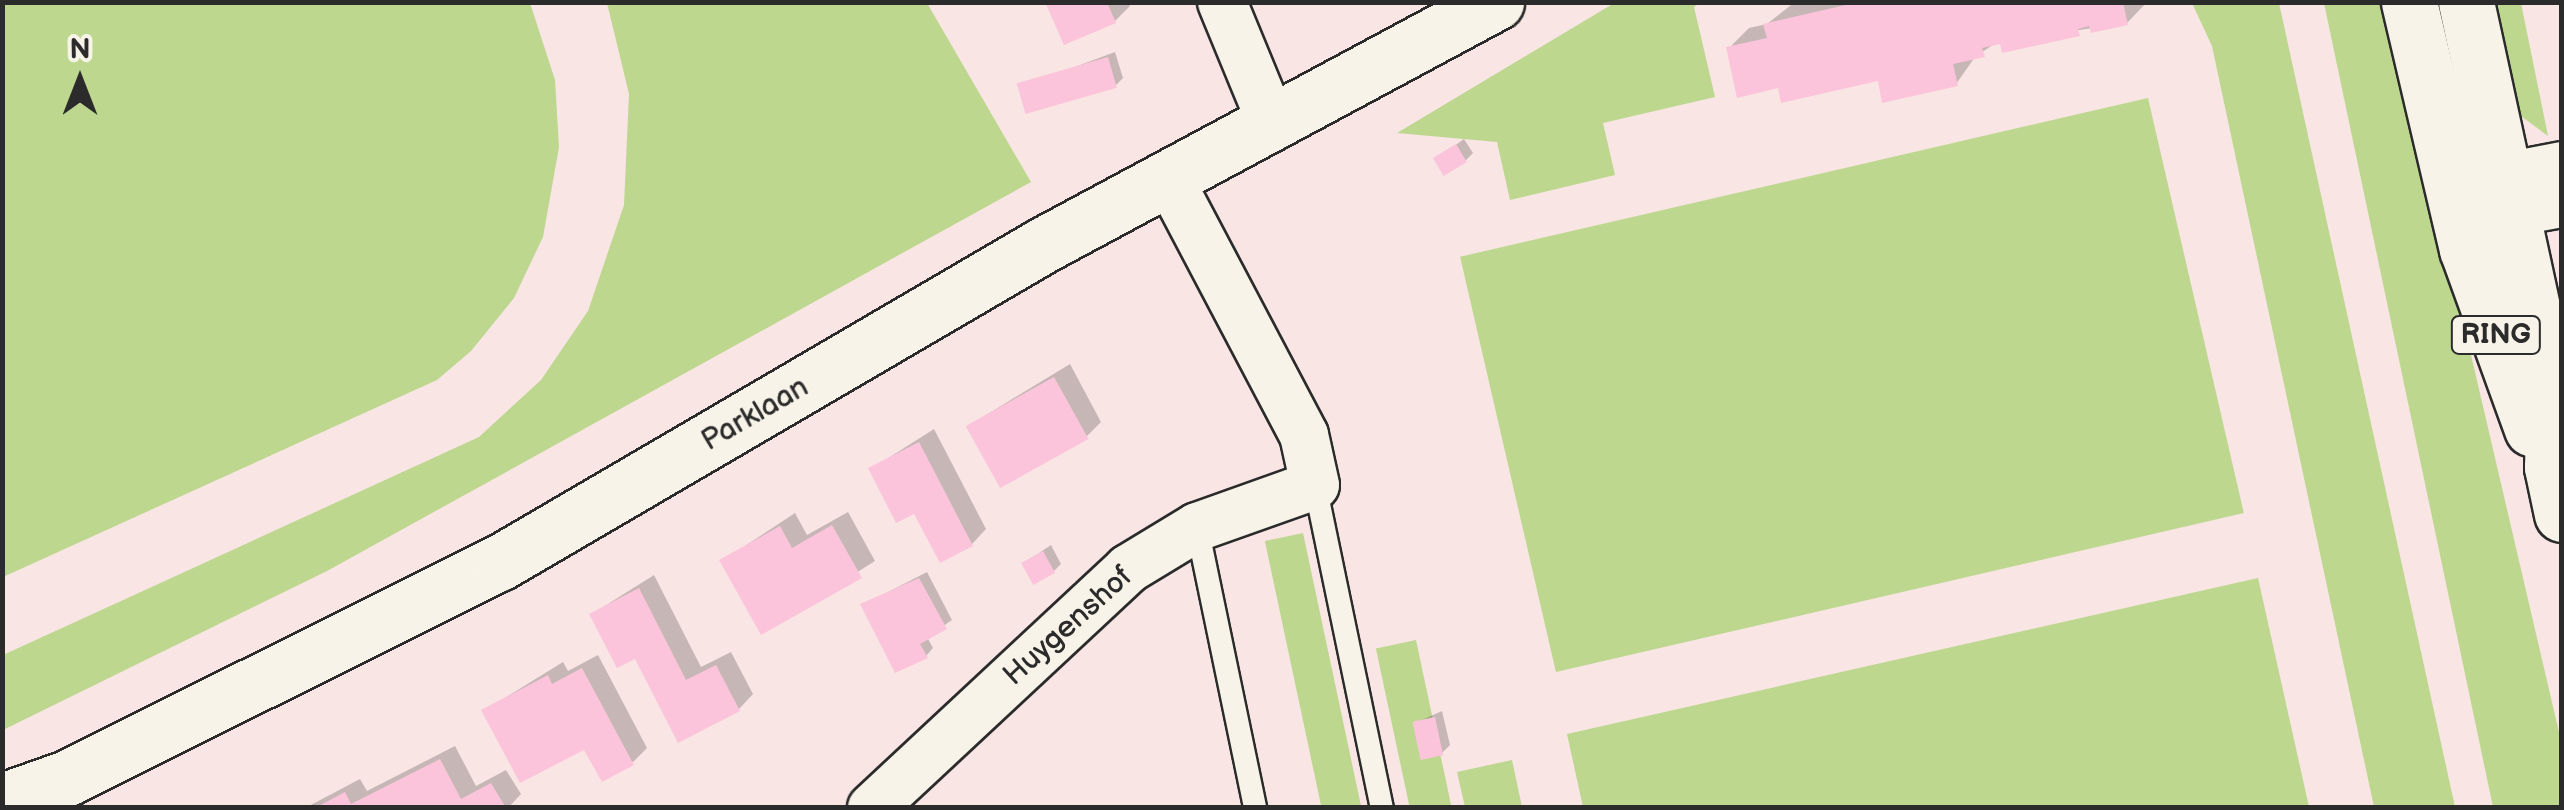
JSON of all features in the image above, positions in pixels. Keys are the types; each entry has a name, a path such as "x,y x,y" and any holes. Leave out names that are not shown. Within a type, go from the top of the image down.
{"street":[{"path":"1222,2 1272,126"},
{"name":"Parklaan","path":"2,800 67,778 500,563 1046,244 1272,126 1496,2"},
{"name":"RING","path":"2409,2 2456,197 2519,406 2557,490"},
{"name":"RING","path":"2466,2 2526,198 2554,409 2557,490"},
{"path":"2456,197 2526,198 2562,166"},
{"path":"1170,180 1304,435 1315,486"},
{"name":"Huygenshof","path":"872,808 1128,569 1198,527 1315,486"}],"lane":[{"path":"1315,486 1382,808"},
{"path":"1198,527 1255,808"}],"green space":[{"path":"1616,2 1699,3 1694,7 1715,97 1603,123 1615,175 1510,200 1497,142 1397,133"},
{"path":"2,3 530,3 555,80 559,147 543,237 514,298 471,351 437,380 3,577"},
{"path":"607,3 927,3 1031,182 327,571 3,730 3,655 479,437 541,380 588,311 624,205 629,94"},
{"path":"2192,3 2279,3 2455,807 2374,807 2212,46"},
{"path":"2324,3 2389,3 2561,741 2561,807 2493,807"},
{"path":"2485,3 2521,3 2548,136 2503,103"},
{"path":"2148,98 2244,513 1556,672 1460,257"},
{"path":"1303,533 1361,807 1322,808 1265,541"},
{"path":"2258,578 2309,807 1583,807 1567,734"},
{"path":"1416,640 1452,807 1410,808 1376,649"},
{"path":"1512,760 1522,807 1465,807 1457,772"}],"building":[{"path":"1045,2 1107,2 1116,23 1064,45"},
{"path":"1859,2 2123,2 2128,25 2091,33 2089,26 2078,29 2080,36 2002,53 2000,44 1982,48 1985,57 1953,64 1958,86 1882,103 1878,81 1781,103 1778,88 1737,98 1726,47 1767,38 1763,24"},
{"path":"1108,57 1117,88 1026,114 1017,83"},
{"path":"1456,144 1467,162 1444,176 1433,158"},
{"path":"1054,377 1088,439 1000,488 966,426"},
{"path":"919,442 973,546 940,563 914,514 896,523 868,468"},
{"path":"832,525 862,578 761,635 719,560 780,526 792,548"},
{"path":"1043,551 1055,573 1033,585 1021,563"},
{"path":"919,578 947,629 920,644 928,658 895,673 860,604"},
{"path":"639,588 686,680 716,665 740,711 678,743 635,659 617,668 589,614"},
{"path":"582,668 634,765 602,782 584,750 520,783 481,710 548,675 552,684"},
{"path":"1435,717 1443,755 1421,760 1413,722"},
{"path":"440,759 461,799 491,783 506,808 315,808 345,792 351,804"}]}
